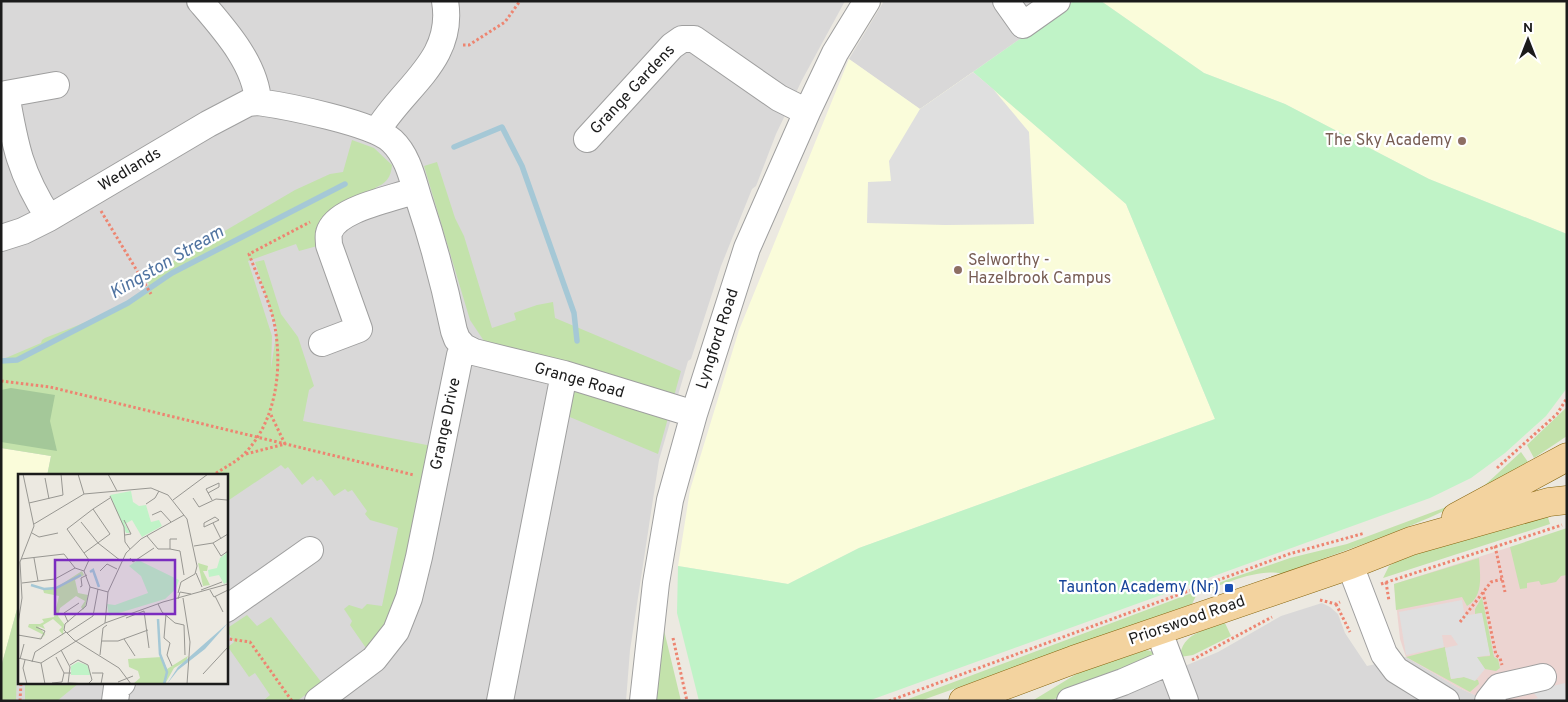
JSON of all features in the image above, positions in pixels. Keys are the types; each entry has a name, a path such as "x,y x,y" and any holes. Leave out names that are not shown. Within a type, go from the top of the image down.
{"main road":[{"name":"Priorswood Road","path":"1411,541 1567,457"},
{"name":"Priorswood Road","path":"963,701 1159,630 1350,565 1411,541 1549,502 1567,500"}],"street":[{"path":"200,1 251,71 258,102 313,113 377,131 392,142 407,162 439,261 454,331 457,339 464,346"},
{"path":"377,131 434,59 443,43 447,28 445,1"},
{"name":"Lyngford Road","path":"643,701 656,583 668,509 694,414 748,248 807,112 836,53 867,1"},
{"path":"1006,1 1016,30 1057,1"},
{"name":"Grange Gardens","path":"587,139 672,46 682,39 694,39 779,98 807,112"},
{"path":"49,218 32,192 20,165 4,95 56,85"},
{"name":"Wedlands","path":"1,238 23,231 49,218 216,120 248,103 258,102"},
{"path":"322,343 359,329 329,245 329,233 335,223 358,209 416,190"},
{"name":"Grange Road","path":"464,346 474,352 564,374 694,414"},
{"name":"Grange Drive","path":"318,701 374,659 396,631 409,598 460,355 464,346"},
{"path":"500,701 564,374"},
{"path":"228,608 282,557 310,550"},
{"path":"1350,565 1384,654 1396,670 1446,701"},
{"path":"1159,630 1169,662 1185,701"},
{"name":"Priorswood Road","path":"1070,701 1123,682 1169,662"},
{"path":"1497,693 1543,677"},
{"path":"115,701 117,687 121,684"}],"path":[{"path":"443,43 469,45 505,22 520,1"},
{"path":"90,194 151,294"},
{"path":"215,474 245,454 258,438 271,415 276,378 274,322 249,254 315,220"},
{"path":"1,381 50,387 434,480"},
{"path":"1494,470 1556,414 1567,398"},
{"path":"271,415 285,444"},
{"path":"245,454 285,444"},
{"path":"889,701 1289,554 1373,530"},
{"path":"1496,546 1505,592"},
{"path":"1460,622 1491,582 1502,579"},
{"path":"1483,592 1496,654 1500,658 1497,693"},
{"path":"228,638 250,642 292,701"},
{"path":"20,701 21,684"}],"shaded area":[{"path":"1,1 845,1 802,80 776,134 756,186 752,189 721,266 691,359 688,361 659,460 630,650 626,701 1,701"},
{"path":"884,1 1074,1 920,109 849,59"},
{"name":"The Sky Academy","path":"1101,1 1567,1 1567,234 1429,179 1285,104 1204,73"},
{"name":"Selworthy - Hazelbrook Campus","path":"849,59 920,109 973,72 1126,204 1215,419 859,548 788,584 678,566 690,490 739,330"},
{"path":"973,72 993,89 1029,132 1034,224 945,225 867,223 868,182 891,181 889,161 920,109"},
{"path":"11,388 55,395 50,421 57,451 1,442 1,390"},
{"path":"1,448 51,456 47,474 18,474 18,606 1,667"},
{"path":"1567,537 1567,701 1488,701 1457,687 1406,657 1400,639 1394,584 1510,547"},
{"path":"1462,600 1464,612 1469,615 1482,613 1490,655 1477,657 1485,669 1475,681 1464,677 1451,679 1445,648 1458,645 1451,635 1442,635 1444,647 1406,655 1399,612"},
{"path":"1322,603 1338,614 1345,633 1367,666 1406,657 1457,687 1488,701 1087,701 1161,676 1218,652 1281,616"},
{"path":"1565,683 1567,701 1526,701 1538,698 1532,691"}],"green space":[{"path":"1074,1 1101,1 1204,73 1285,104 1429,179 1567,234 1567,388 1546,416 1505,453 1471,478 1430,498 868,701 699,701 677,613 678,566 788,584 859,548 1215,419 1126,204 973,72"},
{"path":"352,140 374,148 392,165 387,180 375,188 378,194 321,245 299,251 296,244 248,261 272,336 271,368 277,329 255,262 264,260 281,314 298,337 314,386 309,390 303,421 432,446 394,609 375,641 366,648 350,625 352,621 344,609 349,605 362,609 367,604 382,606 398,528 370,520 365,514 367,511 352,490 348,492 345,489 334,496 321,479 317,481 313,476 302,485 288,467 285,469 281,465 228,501 228,474 47,474 51,456 1,448 1,360 41,343 45,338 117,308 142,292 149,284 144,278 295,190 330,174 343,172"},
{"path":"437,162 455,218 464,236 492,328 516,320 514,313 553,302 555,318 681,371 658,454 565,415 570,364 486,344 470,320 424,166"},
{"path":"1567,407 1567,436 1534,458 1527,445"},
{"path":"1521,452 1528,462 1500,481 1440,513 1378,539 1282,574 1262,573 1227,582 1197,594 1192,604 920,701 903,701 1232,578 1290,558 1347,544 1449,506 1485,485"},
{"path":"1545,508 1550,524 1383,578 1389,566 1396,562 1533,510"},
{"path":"1567,528 1567,575 1561,576 1556,582 1541,585 1539,581 1527,583 1527,588 1520,589 1510,547"},
{"path":"1479,558 1479,591 1467,606 1462,597 1396,610 1394,584"},
{"path":"1482,597 1494,657 1498,659 1500,668 1496,671 1485,669 1476,657 1490,656 1481,613 1475,614 1475,609"},
{"path":"18,606 16,701 1,701 1,667"},
{"path":"247,615 257,626 271,617 322,683 297,701 263,701 270,695 255,673 249,677 228,647 234,642 228,632 228,628"},
{"path":"662,622 681,701 654,701"},
{"path":"1225,623 1231,636 1193,655 1180,657 1185,643 1190,638 1202,631"},
{"path":"1445,647 1451,679 1464,677 1478,680 1479,684 1470,692 1406,657"},
{"path":"1146,650 1154,652 1155,655 1096,686 1064,697 1032,701 1078,673"},
{"path":"25,684 78,684 57,701 25,701"}],"waterway":[{"name":"Kingston Stream","path":"454,147 502,127 522,166 574,313 577,341"},
{"name":"Kingston Stream","path":"1,361 17,360 128,303 172,273 345,184"}],"place":[{"name":"The Sky Academy","path":"1462,141"},
{"name":"Selworthy - Hazelbrook Campus","path":"958,270"},
{"name":"Taunton Academy (Nr)","path":"1229,588"}]}
